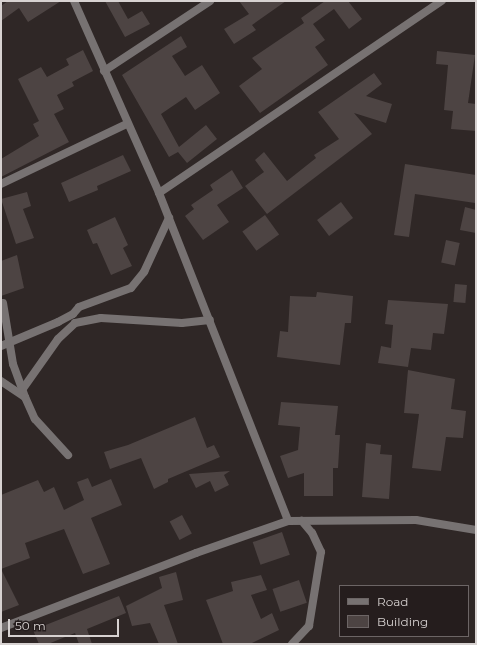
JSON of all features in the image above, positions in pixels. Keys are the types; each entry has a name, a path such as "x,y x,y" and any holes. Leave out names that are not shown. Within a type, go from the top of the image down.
{"street":[{"path":"74,1 127,124 159,193 288,521"},
{"path":"104,71 210,1"},
{"path":"159,193 442,1"},
{"path":"1,184 127,124"},
{"path":"5,344 58,322 73,314 79,307 131,288 144,272 169,218"},
{"path":"3,303 5,344 24,394 35,419 68,455"},
{"path":"24,394 58,339 75,323 101,318 182,323 210,320"},
{"path":"1,381 24,394"},
{"path":"1,628 196,553 288,521 416,520 476,530"},
{"path":"292,644 309,626 321,552 312,533 302,521"}],"building":[{"path":"8,1 61,1 28,22 19,8 1,21 1,6"},
{"path":"105,1 118,1 128,19 142,11 150,24 125,37"},
{"path":"239,1 286,1 252,25 256,30 234,44 224,29 249,14"},
{"path":"325,1 348,1 362,19 349,29 334,9 313,24 325,40 315,47 328,65 260,113 239,86 262,69 252,58 304,23 301,18"},
{"path":"181,36 187,47 172,56 185,76 202,65 220,93 195,110 186,97 161,114 179,147 206,125 217,139 187,163 178,152 169,157 122,75"},
{"path":"83,50 93,71 72,82 74,86 57,95 64,109 54,114 69,142 1,177 1,159 39,136 33,124 39,121 18,79 41,67 47,77 69,65 66,59"},
{"path":"437,51 475,55 468,103 476,104 476,131 451,129 453,111 444,110 448,65 436,64"},
{"path":"374,73 382,84 366,96 392,104 386,123 354,113 372,134 267,214 245,186 264,172 255,160 264,152 287,181 316,158 314,155 339,139 318,112"},
{"path":"123,155 131,171 97,186 98,190 69,202 61,183"},
{"path":"405,164 476,175 475,203 415,194 409,237 394,235"},
{"path":"232,170 243,188 217,205 229,222 203,240 185,216 194,209 191,205 213,190 210,185"},
{"path":"27,192 31,206 23,209 34,238 16,244 1,199"},
{"path":"341,202 353,218 329,236 317,220"},
{"path":"465,207 476,210 476,233 460,230"},
{"path":"265,215 279,234 256,251 242,231"},
{"path":"115,217 128,245 123,248 132,266 111,275 97,243 93,244 87,230"},
{"path":"446,240 460,243 455,265 441,262"},
{"path":"17,255 24,288 1,296 1,261"},
{"path":"455,284 467,285 465,303 453,302"},
{"path":"317,292 353,296 351,323 345,323 340,365 277,357 280,331 288,332 290,296 316,297"},
{"path":"388,300 448,304 444,334 433,333 431,350 411,348 408,367 378,363 381,346 391,348 393,325 385,324"},
{"path":"408,370 455,379 451,409 466,411 463,438 446,437 441,471 412,468 419,414 404,413"},
{"path":"281,402 338,406 335,435 340,435 338,468 333,468 333,496 304,496 304,473 288,478 280,456 298,450 300,427 278,425"},
{"path":"195,417 207,448 214,445 220,457 168,479 168,482 154,489 141,458 110,469 104,452 128,445"},
{"path":"366,443 381,445 380,454 392,455 389,499 362,497"},
{"path":"230,471 224,475 229,485 215,492 210,481 196,488 189,474"},
{"path":"88,478 92,487 111,479 122,505 91,518 110,564 83,574 64,529 25,543 30,558 1,569 1,495 38,480 44,492 54,487 64,510 84,500 77,482"},
{"path":"182,515 192,534 179,540 170,522"},
{"path":"282,532 290,555 261,565 253,542"},
{"path":"1,569 19,605 1,612"},
{"path":"176,572 183,600 164,605 178,644 159,644 150,623 132,626 126,606 162,588 159,577"},
{"path":"261,575 267,590 251,595 261,619 272,613 279,630 250,644 223,644 206,600 233,591 231,582"},
{"path":"299,580 307,603 280,612 273,589"},
{"path":"119,596 126,613 87,629 92,644 79,644 75,633 48,644 39,644 33,630"}]}
